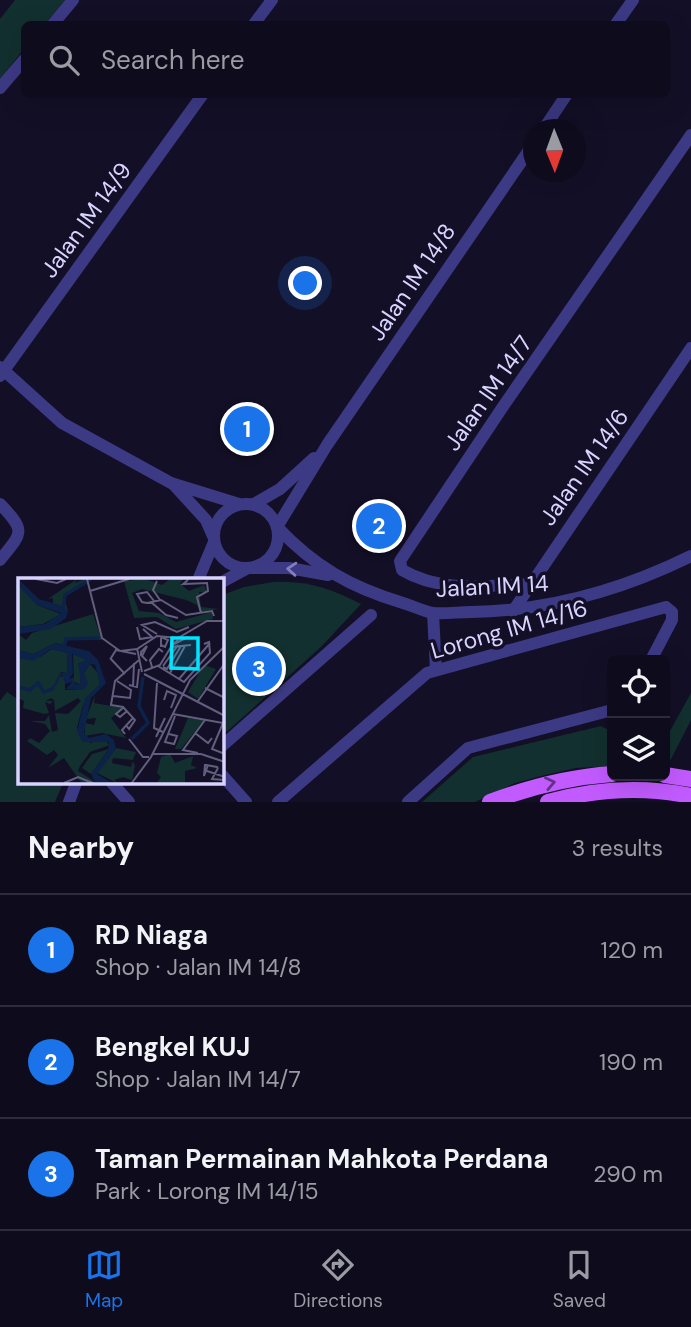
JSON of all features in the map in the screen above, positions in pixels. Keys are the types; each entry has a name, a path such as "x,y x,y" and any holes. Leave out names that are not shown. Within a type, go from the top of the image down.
{"main road":[{"path":"490,802 526,789 583,776 607,774"},
{"path":"670,776 691,779"},
{"path":"548,802 604,790 691,796"}],"street":[{"path":"56,21 73,0"},
{"path":"256,21 272,0"},
{"path":"618,21 633,0"},
{"path":"0,88 21,64"},
{"name":"Jalan IM 14/9","path":"1,372 200,98"},
{"path":"550,119 564,98"},
{"name":"Jalan IM 14/7","path":"529,584 457,587 443,585 402,570 400,561 691,135"},
{"name":"Jalan IM 14/8","path":"277,527 327,445 523,159"},
{"name":"Jalan IM 14/6","path":"513,611 691,348"},
{"path":"1,372 62,422 171,482 239,504"},
{"name":"Jalan IM 14/8","path":"254,504 280,489 327,445"},
{"path":"171,482 206,520 223,560 248,568 289,568 335,576"},
{"path":"0,504 17,522 20,533 0,560"},
{"path":"199,578 220,515 239,504 254,504 267,511 277,527 303,553 335,576"},
{"path":"224,581 263,563 277,544 277,527"},
{"name":"Jalan IM 14","path":"335,576 383,597 433,613 513,611 606,591 656,574 691,556"},
{"name":"Lorong IM 14/16","path":"278,802 427,673 666,607 671,610 673,617 654,655"},
{"path":"433,613 436,670"},
{"path":"224,744 371,615"},
{"path":"408,802 468,748 607,711"},
{"path":"224,777 246,802"},
{"path":"69,802 75,785"},
{"path":"114,785 130,802"}],"green space":[{"path":"15,0 65,0 48,21 21,21 21,53 0,79 0,19"},
{"path":"273,582 297,582 340,594 361,604 322,646 224,734 224,594 244,587"},
{"path":"7,692 18,699 18,785 62,785 55,802 0,802 0,701"},
{"path":"691,693 691,720 670,761 670,731"},
{"path":"601,726 607,729 607,766 576,768 515,783 475,802 422,802 473,757"}],"place":[{"name":"RD Niaga","path":"247,429"},
{"name":"Bengkel KUJ","path":"379,526"},
{"name":"Taman Permainan Mahkota Perdana","path":"259,669"}]}
